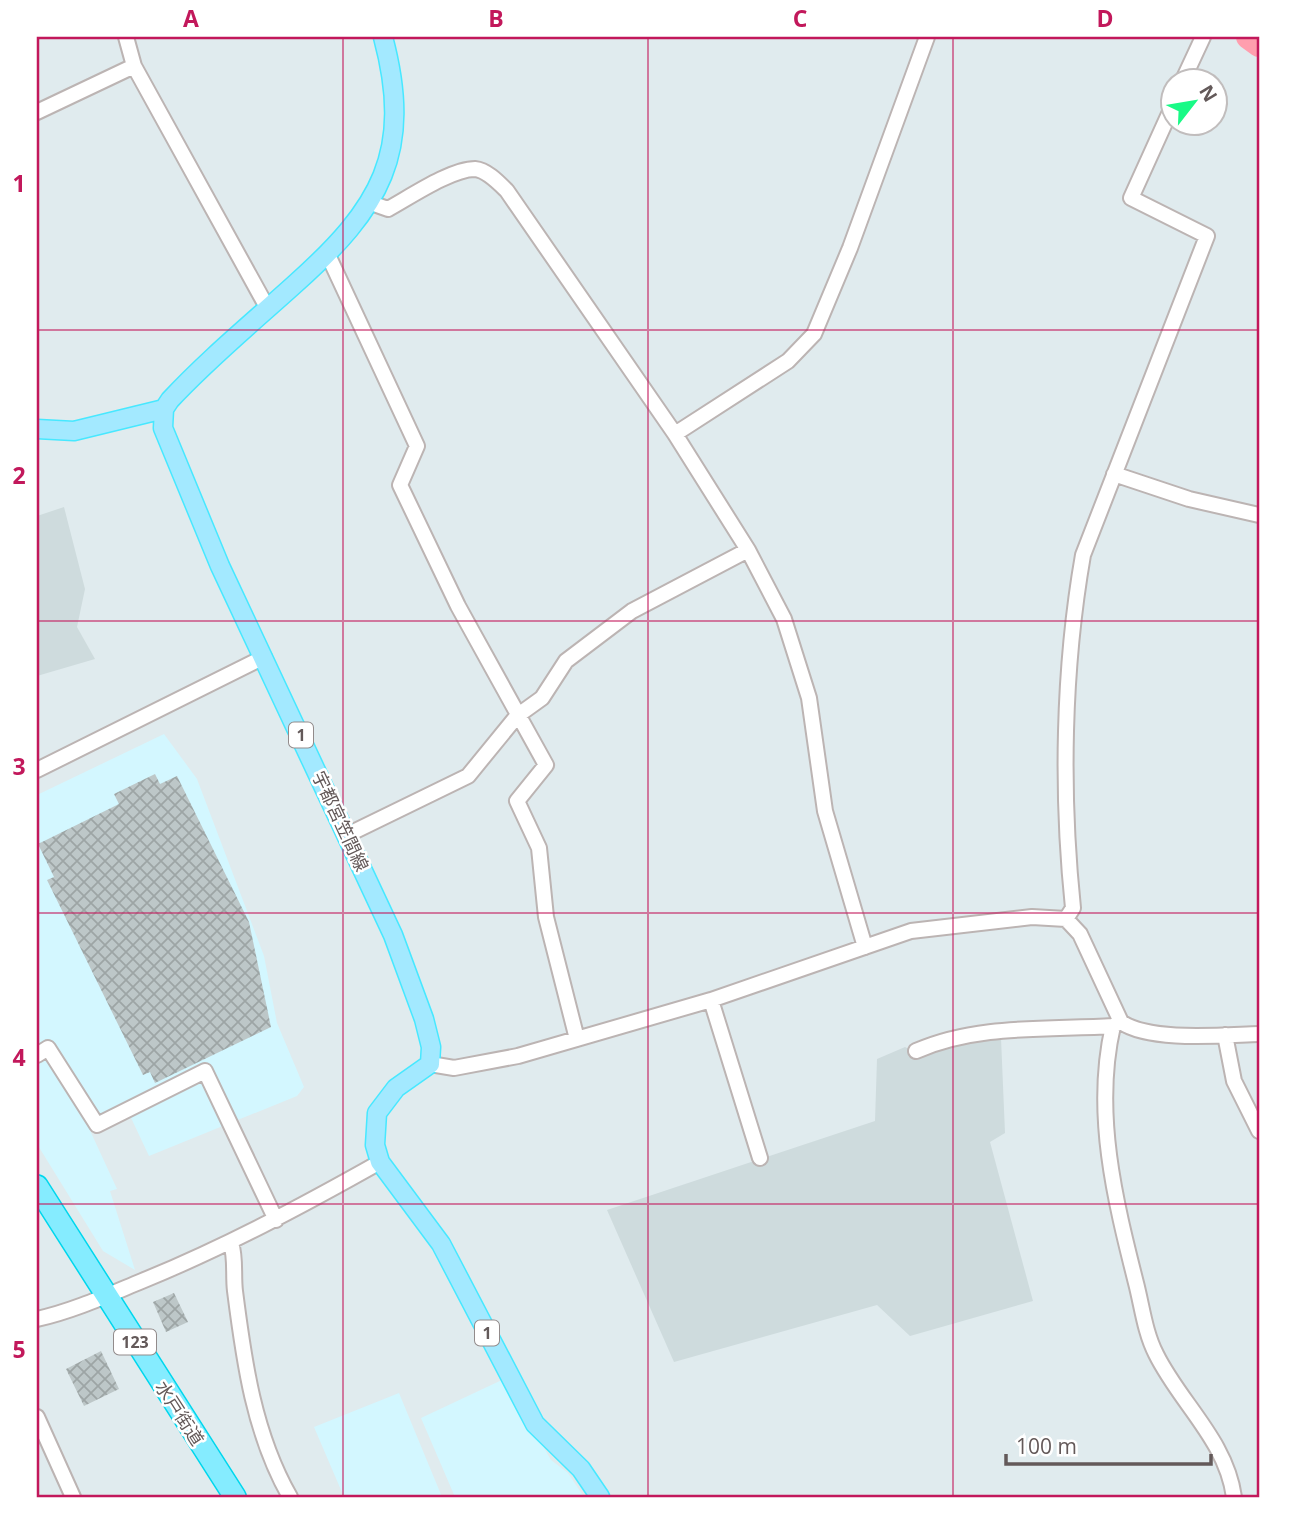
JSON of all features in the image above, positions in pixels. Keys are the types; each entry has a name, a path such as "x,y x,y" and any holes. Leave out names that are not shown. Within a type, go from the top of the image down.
{"highway":[{"name":"水戸街道","path":"37,1186 235,1497"}],"main road":[{"path":"37,429 74,431 164,409 179,390 328,255 371,203 393,139 394,86 383,37"},
{"name":"宇都宮笠間線","path":"164,409 163,428 189,495 393,935 424,1019 431,1047 430,1064"},
{"path":"380,1162 375,1145 377,1114 396,1088 430,1064"},
{"name":"1","path":"380,1162 441,1244 536,1424 581,1469 600,1497"}],"street":[{"path":"126,37 134,66 268,309"},
{"path":"675,434 788,361 814,334 850,248 927,37"},
{"path":"1190,66 1203,37"},
{"path":"37,112 134,66"},
{"path":"1066,919 1073,908 1065,825 1073,610 1083,555 1208,236 1131,198 1160,134"},
{"path":"371,203 388,209 457,172 477,169 491,176 507,191 675,434 748,550 784,619 809,698 825,811 865,947"},
{"path":"328,255 416,446 400,485 458,606 546,765 517,801 539,848 546,917 577,1038"},
{"path":"1114,474 1189,499 1259,514"},
{"path":"347,835 468,776 517,716 542,698 566,661 632,611 748,550"},
{"path":"37,770 264,657"},
{"path":"430,1064 454,1068 483,1064 710,1000 911,931 1032,917 1066,919 1080,934 1117,1024 1107,1070 1106,1128 1113,1194 1152,1345 1220,1454 1234,1497"},
{"path":"710,1000 760,1158"},
{"path":"916,1051 940,1040 970,1033 1117,1024 1152,1035 1259,1034"},
{"path":"1224,1035 1234,1081 1259,1131"},
{"path":"37,1055 48,1048 97,1125 205,1071 276,1220"},
{"path":"37,1319 108,1296 231,1242 380,1162"},
{"path":"231,1242 234,1289 256,1415 272,1466 290,1497"},
{"path":"37,1418 73,1497"}],"shaded area":[{"path":"64,507 85,589 77,627 95,659 37,676 37,516"},
{"path":"164,734 197,779 264,956 277,1023 304,1087 297,1096 149,1156 125,1105 87,1124 117,1189 110,1191 135,1270 103,1251 37,1144 37,795"},
{"path":"1001,1038 1005,1133 990,1142 1033,1301 910,1336 877,1305 674,1362 607,1210 875,1121 877,1059 905,1047 923,1056 944,1045"},
{"path":"504,1379 551,1460 568,1473 584,1497 455,1497 421,1418"},
{"path":"399,1393 442,1497 344,1497 314,1427"}],"building":[{"path":"155,774 160,784 177,776 249,922 271,1027 155,1083 150,1072 143,1075 47,880 54,877 38,844 119,804 114,794"},
{"path":"174,1293 188,1322 166,1332 153,1302"},
{"path":"101,1351 119,1389 84,1406 66,1369"}],"waterway":[{"path":"1248,37 1259,45"}]}
